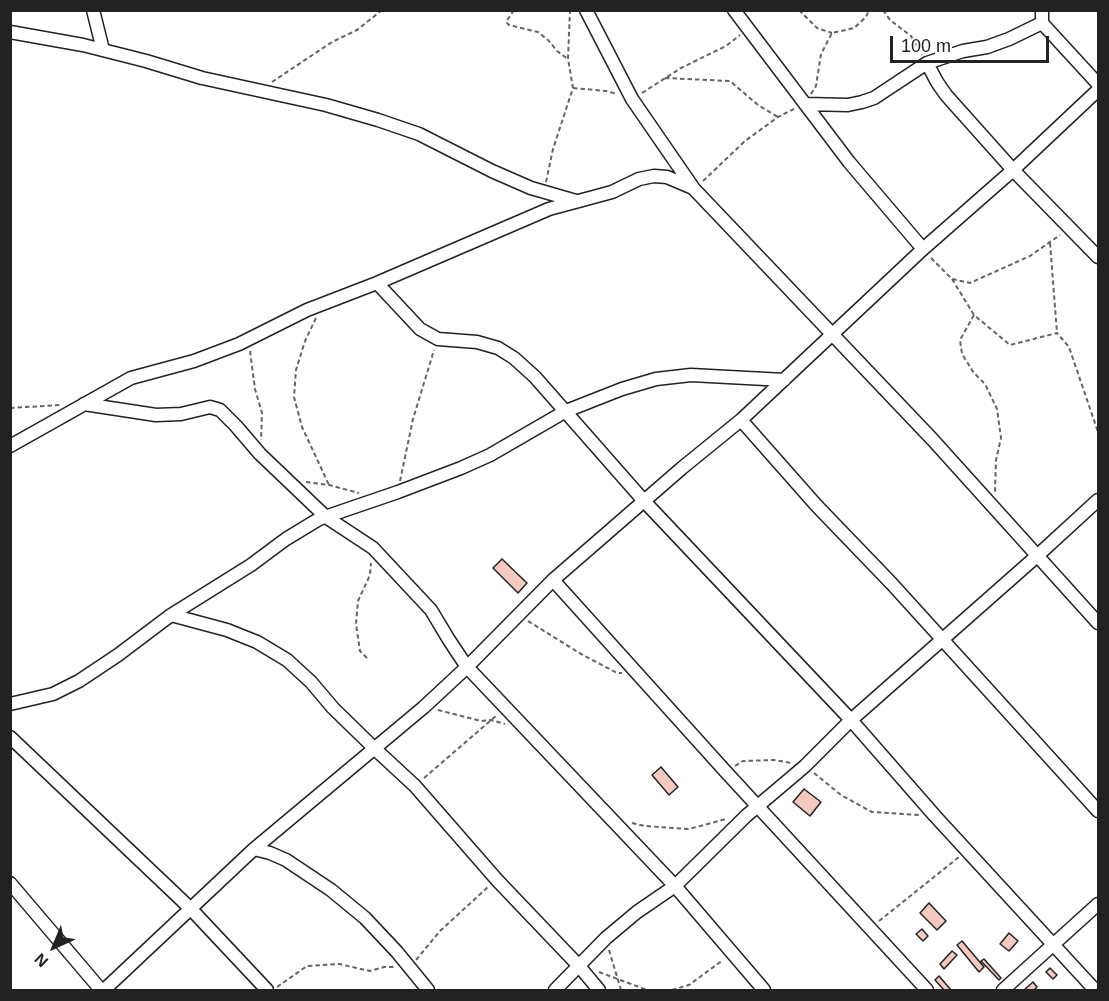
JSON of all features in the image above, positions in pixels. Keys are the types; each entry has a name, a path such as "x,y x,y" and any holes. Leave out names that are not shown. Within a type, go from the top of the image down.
{"street":[{"path":"93,10 103,50"},
{"path":"586,10 632,99 694,189 932,439 1098,623"},
{"path":"734,10 746,29 849,162 923,249"},
{"path":"805,104 848,105 874,98 927,63 1009,39 1042,17 1098,84"},
{"path":"10,32 83,45 202,78 326,105 378,120 419,134 492,171 543,192 577,202"},
{"path":"927,63 946,95 1013,170 1098,257"},
{"path":"10,883 103,990 254,849 424,707 553,580 741,420 923,249 1013,170 1098,90"},
{"path":"10,446 131,378 194,361 249,339 307,310 377,283 549,209 612,192 639,179 654,176 667,177 694,189"},
{"path":"377,283 420,329 438,339 477,342 498,348 528,371 644,501 851,720 935,816 1095,990"},
{"path":"10,704 53,693 79,681 118,656 171,615 250,565 286,538 319,519 461,468 490,455 566,411 622,389 656,379 691,375 784,380"},
{"path":"84,404 156,415 181,414 210,407 220,410 260,454 326,517 373,548 431,610 467,667 675,886 764,990"},
{"path":"741,420 816,505 943,639 1098,811"},
{"path":"555,990 606,938 637,912 675,886 746,816 805,766 851,720 1098,500"},
{"path":"553,580 638,676 927,990"},
{"path":"171,615 227,630 257,642 287,660 415,786 496,880 579,966 599,990"},
{"path":"10,737 190,908 267,990"},
{"path":"254,849 286,860 332,890 364,918 428,990"},
{"path":"1003,990 1098,904"}],"path":[{"path":"260,90 332,42 357,30 382,10"},
{"path":"514,10 506,22 509,25 538,32 568,59"},
{"path":"543,192 573,88 568,59 570,10"},
{"path":"799,10 818,28 832,33 854,28 866,17 869,10"},
{"path":"883,10 890,20 911,36 927,63"},
{"path":"573,88 606,91 632,99 681,68 726,46 746,29"},
{"path":"694,189 745,141 778,117 805,104 816,86 821,54 832,33"},
{"path":"665,78 730,81 758,105 778,117"},
{"path":"952,279 970,283 1030,256 1070,228"},
{"path":"1050,242 1057,333 1069,347 1098,432"},
{"path":"923,249 952,279 974,315 1010,345 1057,333"},
{"path":"323,304 305,341 296,370 294,398 302,427 329,484"},
{"path":"974,315 960,340 963,354 974,373 985,384 997,409 1001,438 996,460 993,507"},
{"path":"249,339 255,389 262,413 260,454"},
{"path":"398,492 413,419 438,339"},
{"path":"10,408 63,405"},
{"path":"286,480 329,484 359,493"},
{"path":"367,658 360,651 356,624 358,601 370,575 373,548"},
{"path":"518,615 581,654 617,673 638,676"},
{"path":"424,707 509,725"},
{"path":"415,786 505,708"},
{"path":"726,772 743,761 774,760 805,766 841,795 873,812 935,816"},
{"path":"611,818 645,826 689,829 719,820 746,816"},
{"path":"870,929 966,850"},
{"path":"273,990 307,966 339,964 370,971 384,967 410,968 440,932 496,880"},
{"path":"606,938 621,990"},
{"path":"672,990 689,985 732,954"},
{"path":"598,971 647,990"}],"building":[{"path":"502,559 527,583 518,593 493,568"},
{"path":"661,767 678,787 669,795 652,775"},
{"path":"804,789 821,802 810,816 793,802"},
{"path":"929,903 946,921 937,930 920,913"},
{"path":"922,929 928,936 923,941 916,934"},
{"path":"1009,933 1018,941 1009,951 1000,944"},
{"path":"962,941 984,967 979,972 957,945"},
{"path":"952,951 957,955 944,969 940,964"},
{"path":"984,959 1001,978 999,980 981,961"},
{"path":"1050,968 1057,975 1053,979 1046,972"},
{"path":"939,976 951,990 944,990 935,980"},
{"path":"1033,982 1037,987 1034,990 1024,990"}]}
